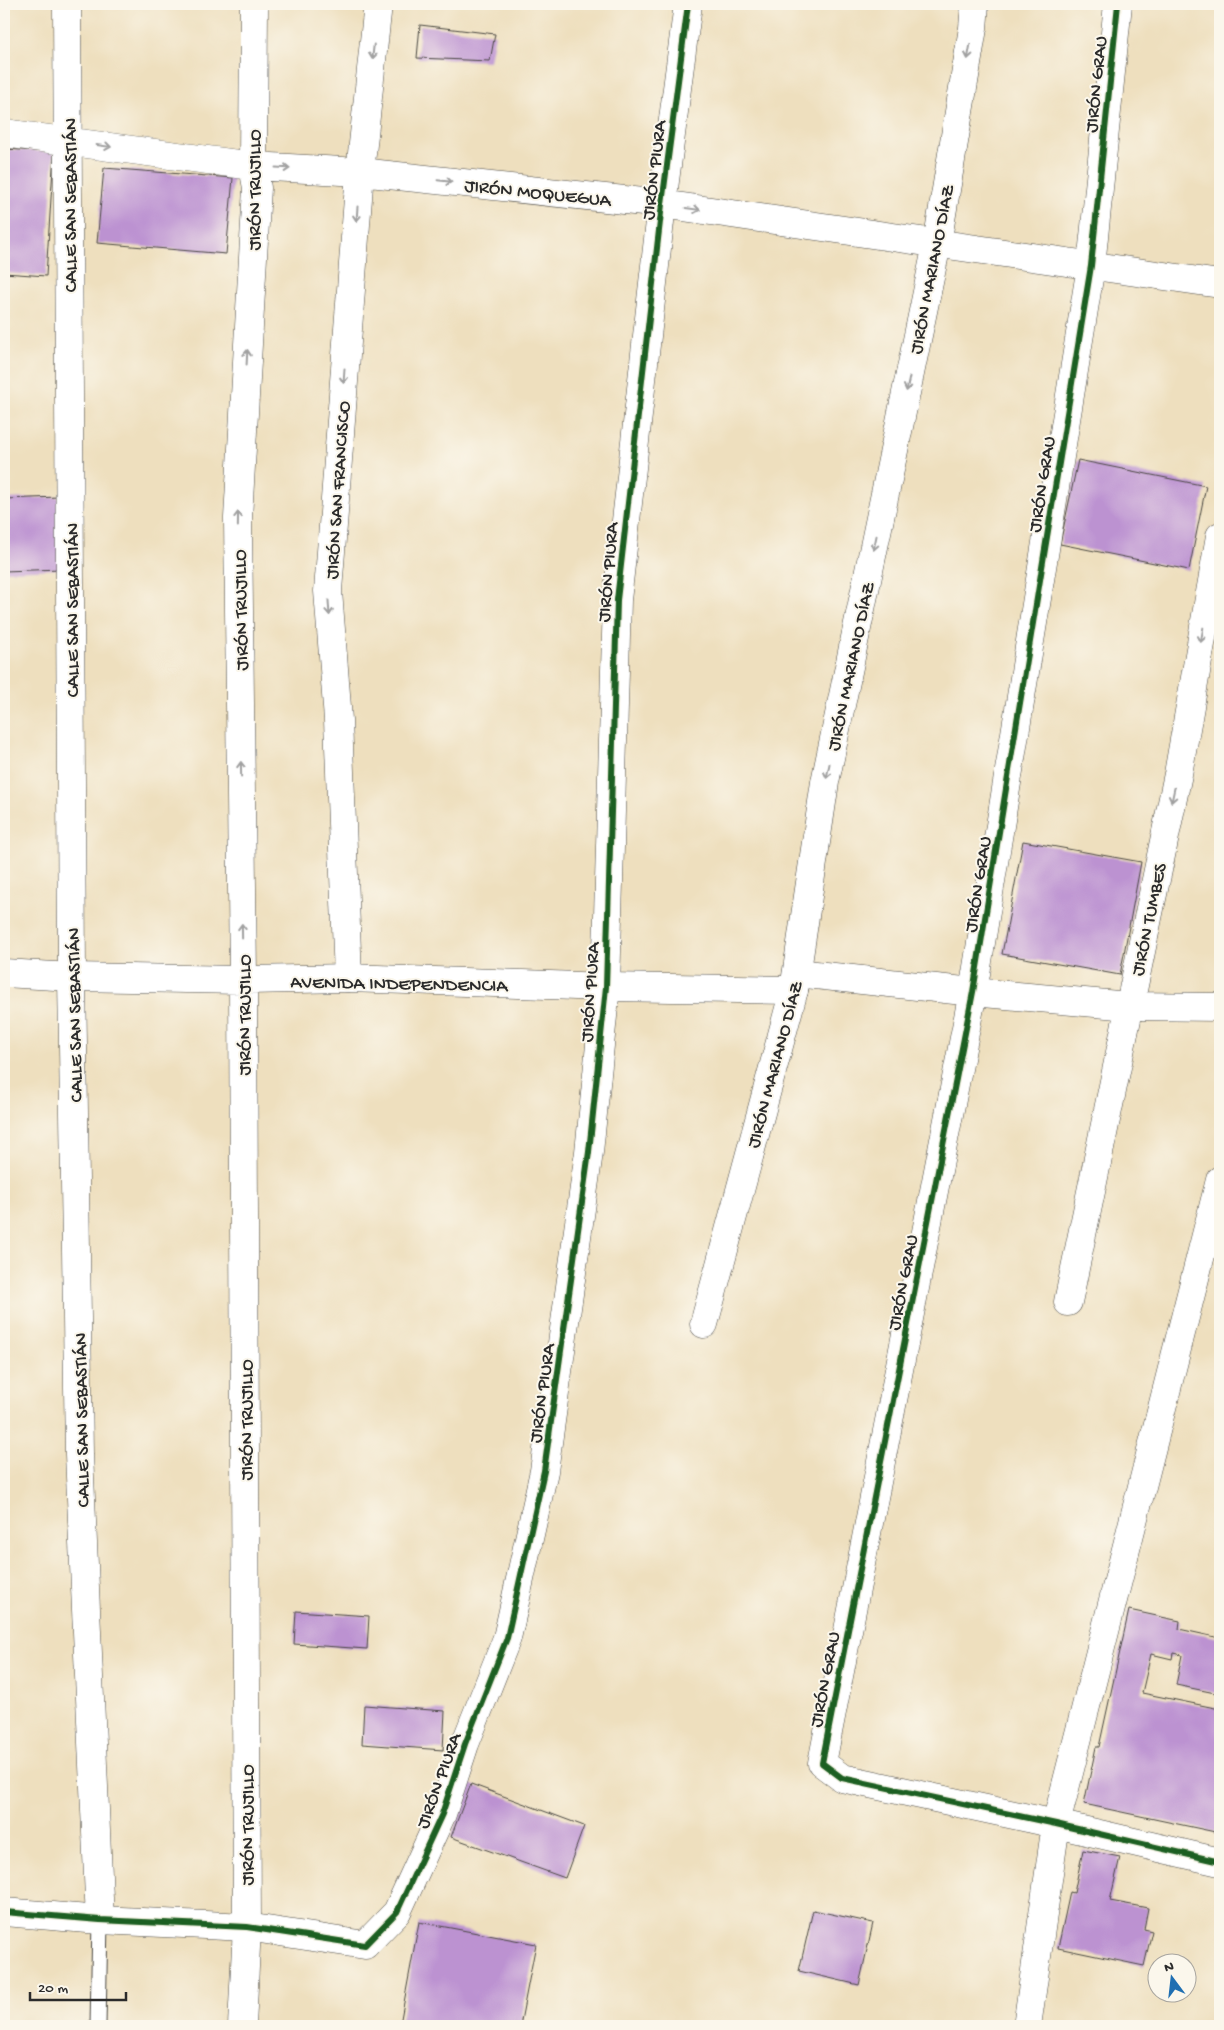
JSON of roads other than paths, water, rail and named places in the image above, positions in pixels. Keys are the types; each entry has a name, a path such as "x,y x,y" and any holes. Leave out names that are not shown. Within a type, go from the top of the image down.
{"street":[{"name":"CALLE SAN SEBASTIÁN","path":"68,4 72,978 79,1454 100,1920"},
{"name":"JIRÓN TRUJILLO","path":"242,2026 247,1927 243,980 238,518 257,188 253,166 254,4"},
{"name":"JIRÓN SAN FRANCISCO","path":"348,978 338,720 328,591 360,172 378,4"},
{"name":"JIRÓN PIURA","path":"247,1927 366,1945 397,1912 442,1814 466,1744 507,1638 544,1471 589,1152 606,987 617,600 662,204 688,4"},
{"name":"JIRÓN MARIANO DÍAZ","path":"704,1324 795,981 825,782 937,244 973,28 975,4"},
{"name":"JIRÓN GRAU","path":"1056,1824 842,1778 822,1763 973,992 1091,266 1118,4"},
{"name":"JIRÓN MOQUEGUA","path":"4,133 253,166 360,172 662,204 1220,284"},
{"name":"JIRÓN TUMBES","path":"1068,1302 1178,774 1220,536"},
{"name":"AVENIDA INDEPENDENCIA","path":"4,973 72,978 243,980 348,978 606,987 795,981 973,992 1129,1006 1220,1007"},
{"path":"1027,2026 1056,1824 1220,1180"},
{"path":"1056,1824 1220,1862"},
{"path":"4,1912 100,1920 247,1927"}],"lane":[{"name":"CALLE SAN SEBASTIÁN","path":"98,2026 100,1920"}]}
